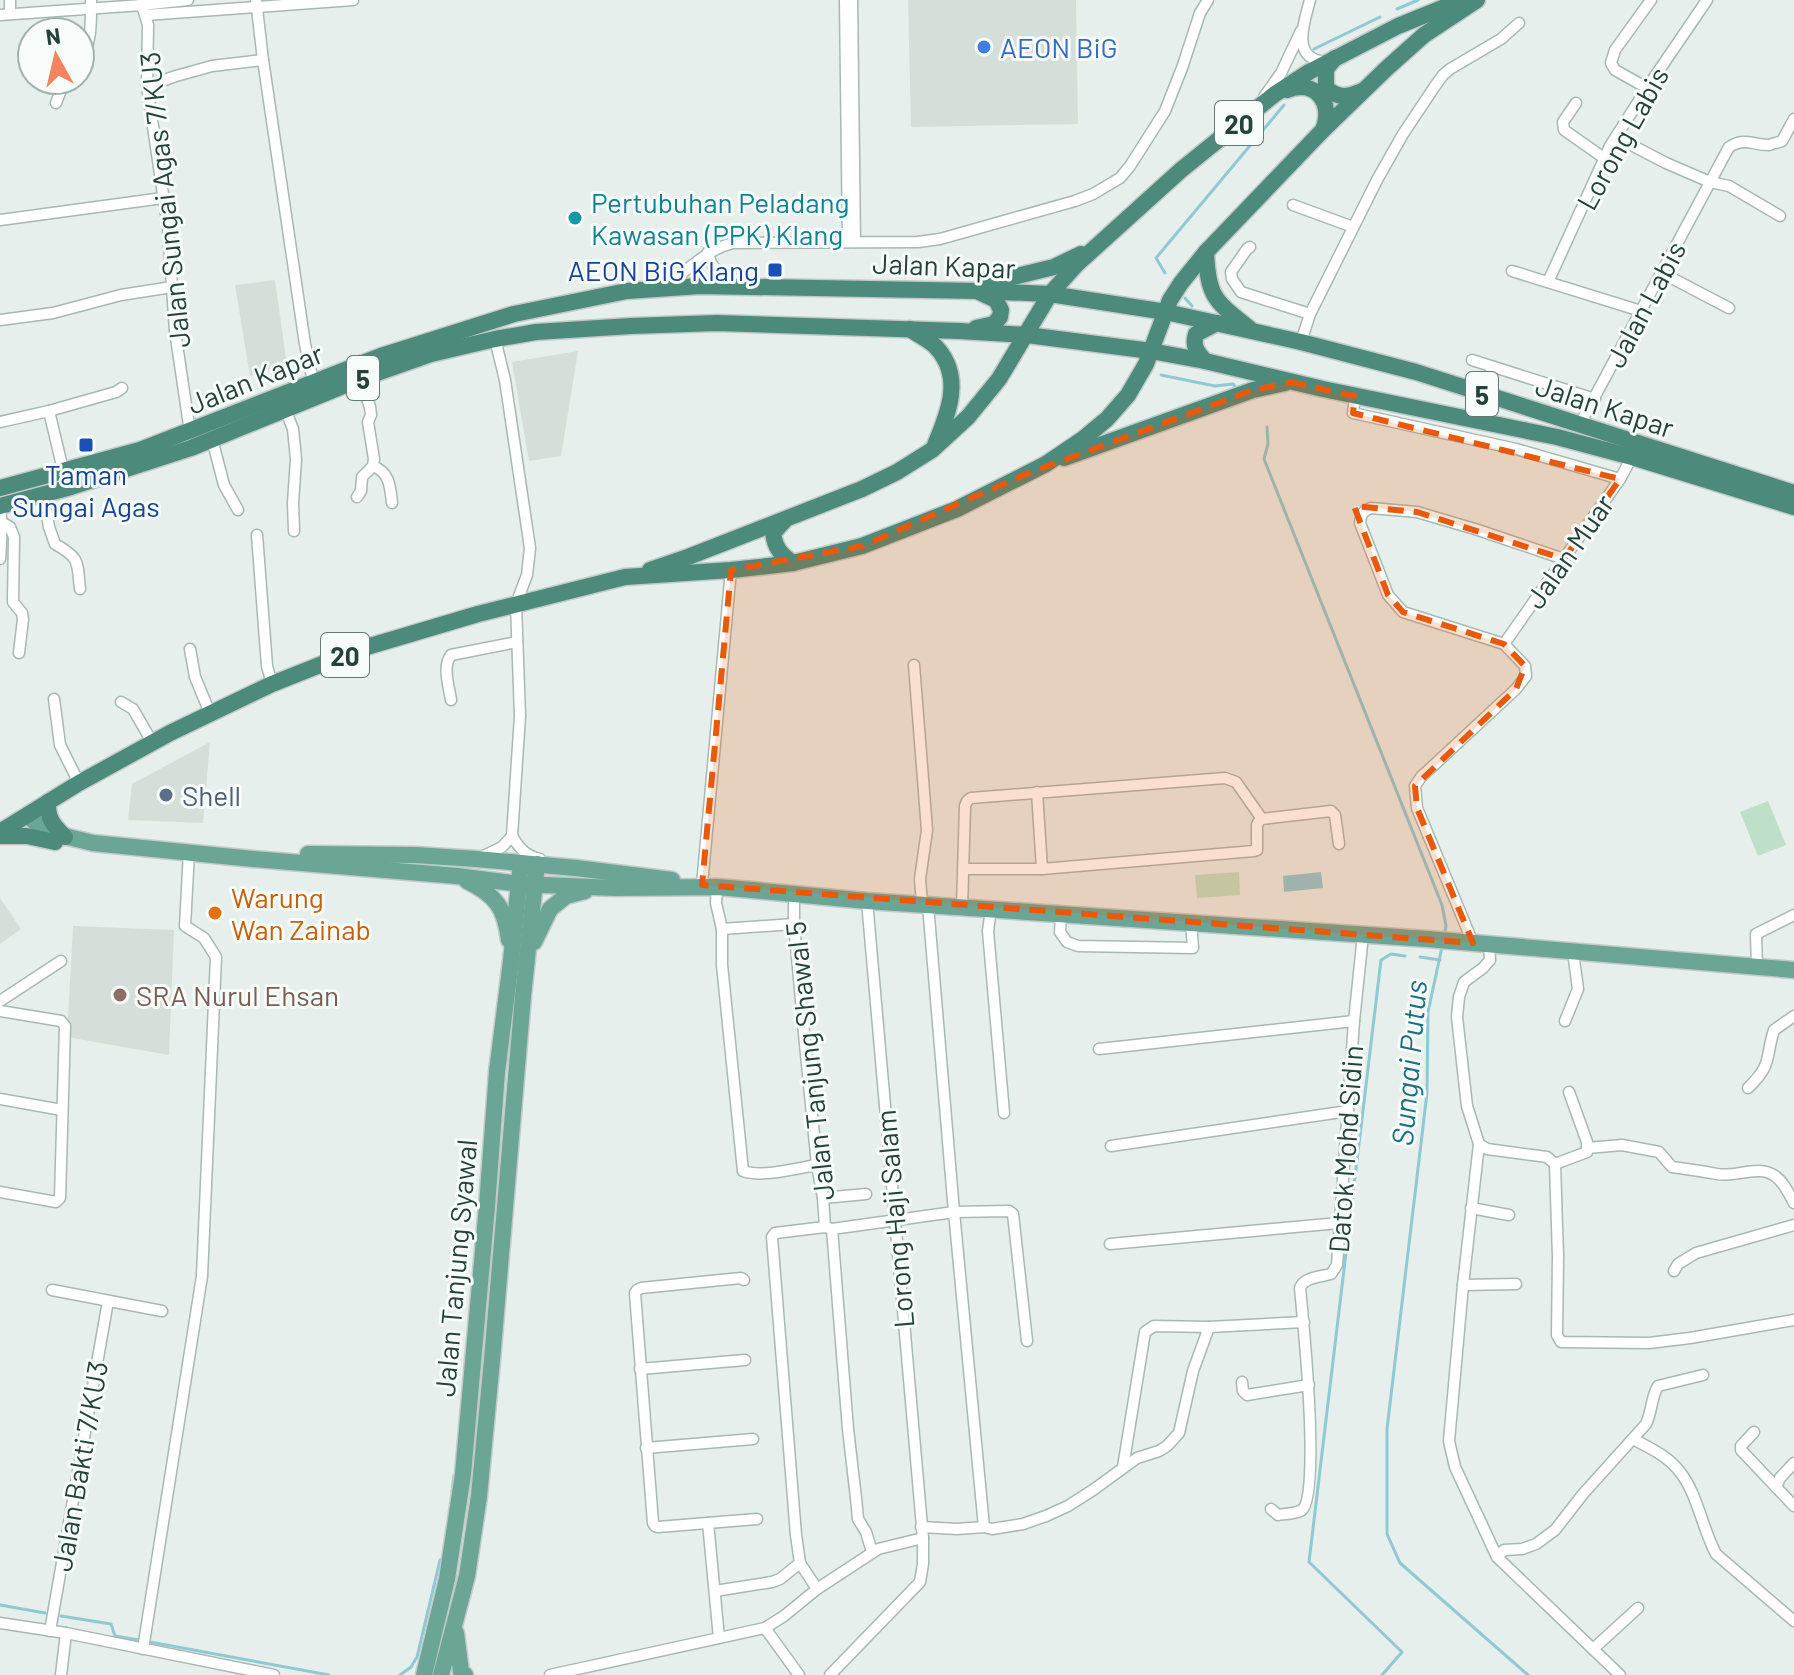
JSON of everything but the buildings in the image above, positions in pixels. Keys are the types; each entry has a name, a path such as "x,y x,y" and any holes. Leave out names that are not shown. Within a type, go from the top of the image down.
{"highway":[{"name":"20","path":"0,834 79,783 152,742 272,684 375,644 516,604 629,577 688,557 862,489 897,472 932,450 968,417 999,379 1050,294 1093,248 1181,170 1275,94 1330,60 1398,26 1462,0"},
{"name":"20","path":"629,577 793,563 862,546 957,509 1046,464 1083,439 1107,419 1128,395 1146,364 1170,300 1206,252 1386,69 1424,35 1477,0"},
{"path":"1330,60 1325,79 1326,88 1333,94 1351,96 1367,89"},
{"path":"1275,94 1296,87 1314,89 1326,107 1327,119 1323,130"},
{"path":"978,291 1001,280 1054,267 1093,248"},
{"path":"1206,252 1209,289 1214,298 1253,331"},
{"name":"Jalan Kapar","path":"0,488 140,450 394,351 514,314 655,288 700,286 1050,294 1166,312 1416,372 1794,493"},
{"path":"959,331 994,324 1000,317 1001,310 996,300 978,291"},
{"name":"Jalan Kapar","path":"1,513 44,495 191,448 360,379 431,354 536,332 717,323 1027,335 1151,351 1557,437 1794,507"},
{"path":"1205,361 1193,342 1202,329 1217,323"},
{"path":"910,329 936,347 949,371 951,402 932,450"},
{"path":"1046,464 1253,390 1290,382"},
{"path":"786,519 773,533 774,543 781,555 793,563"},
{"path":"48,802 50,820 60,839"},
{"path":"0,834 60,839"}],"main road":[{"path":"25,817 60,839 93,843 527,884 615,888 709,886"},
{"path":"197,853 415,855 476,859 867,901 1427,939 1794,970"},
{"name":"Jalan Tanjung Syawal","path":"431,1671 463,1474 497,1072 520,960 529,863"},
{"path":"457,876 490,894 502,909 520,960"},
{"path":"520,960 550,909 566,896 615,888"},
{"name":"Jalan Tanjung Syawal","path":"431,1671 455,1620 467,1576 479,1491 523,996 520,960"},
{"path":"455,1620 457,1651 461,1672 465,1675"},
{"path":"414,1675 431,1671"}],"street":[{"path":"10,0 5,14 91,4 143,7 353,0"},
{"path":"143,7 188,0"},
{"path":"845,0 852,242"},
{"path":"825,242 840,234 851,220 852,0"},
{"path":"655,288 677,277 708,252 733,243 918,242 940,239 1093,194 1120,178 1165,111 1200,13 1208,0"},
{"path":"1647,88 1615,70 1611,63 1615,50 1651,0"},
{"name":"Lorong Labis","path":"1548,282 1604,158 1707,0"},
{"path":"1254,111 1281,73 1301,31 1309,1"},
{"path":"256,4 313,381"},
{"name":"Jalan Sungai Agas 7/KU3","path":"143,7 148,25 147,86 170,243 175,331 190,432"},
{"path":"1301,342 1310,314 1353,227 1403,134 1443,75 1501,39 1519,23"},
{"path":"1301,31 1306,53 1318,61 1330,60"},
{"path":"147,86 212,66 263,60"},
{"path":"56,103 59,96"},
{"path":"1576,103 1563,122 1564,130 1604,158"},
{"name":"Jalan Labis","path":"1579,426 1729,147 1738,142 1753,141 1768,145 1782,141 1794,119"},
{"path":"1616,137 1666,163 1710,182 1729,186 1780,216"},
{"path":"0,220 163,198"},
{"path":"1293,205 1353,227"},
{"path":"851,220 876,242"},
{"path":"1250,247 1231,272 1241,292 1310,314"},
{"path":"708,252 710,263 722,275 765,287"},
{"path":"1512,271 1641,311"},
{"path":"1662,273 1729,308"},
{"path":"0,320 53,313 121,295 172,287"},
{"path":"495,339 505,380 530,548 527,575 516,604 520,716 512,836 517,846 533,857 576,868"},
{"path":"1472,360 1595,399"},
{"path":"1481,393 1493,367"},
{"path":"357,497 361,491 362,477 373,466 374,459 368,422 370,407 360,379"},
{"path":"0,422 49,411 122,388"},
{"path":"1355,396 1353,413 1516,449 1620,479"},
{"path":"285,409 293,429 296,459 294,531"},
{"path":"49,411 63,470"},
{"path":"212,439 224,485 238,510"},
{"name":"Jalan Muar","path":"1504,644 1620,479 1632,457"},
{"path":"373,466 387,475 392,503"},
{"path":"44,495 55,544 77,561 80,589"},
{"path":"1564,559 1417,512 1371,508 1361,515 1360,523 1388,595 1403,612 1504,644 1525,666 1526,676 1516,689 1415,786 1417,808 1473,943 1490,960 1464,982 1457,1017 1467,1106 1479,1144 1449,1441 1455,1467 1497,1557 1620,1675"},
{"path":"0,559 1,513"},
{"path":"1,513 14,537 13,602 23,619 19,653"},
{"path":"257,535 267,666 272,684"},
{"path":"731,570 709,886 722,929 722,965 742,1166 743,1171 748,1173 817,1165"},
{"path":"451,700 447,658 517,642"},
{"path":"190,649 195,677 210,713"},
{"path":"914,665 927,830 920,879 925,904 984,1527"},
{"path":"54,699 60,745 79,783"},
{"path":"121,702 133,709 152,742"},
{"path":"962,907 967,801 971,798 1225,778 1236,782 1262,819"},
{"path":"1037,792 1042,869"},
{"path":"964,869 1042,869 1254,851 1257,850 1257,825 1262,819 1334,812 1339,844"},
{"path":"476,859 502,847 512,836"},
{"path":"143,1649 202,1276 216,957 204,938 185,926 197,853"},
{"name":"Jalan Tanjung Shawal 5","path":"794,894 794,924 817,1165 829,1228 858,1519 872,1552"},
{"name":"Lorong Haji Salam","path":"830,1675 920,1582 923,1564 867,901"},
{"path":"991,909 988,931 1004,1113"},
{"path":"1061,914 1060,932 1067,942 1078,946 1193,948 1191,923"},
{"path":"1757,967 1756,934 1794,915"},
{"path":"722,929 794,924"},
{"name":"Datok Mohd Sidin","path":"1271,1509 1278,1515 1300,1512 1305,1508 1310,1483 1309,1385 1301,1284 1305,1280 1331,1274 1337,1265 1363,935"},
{"path":"1565,1021 1578,989 1573,952"},
{"path":"0,1001 61,961"},
{"path":"0,1011 61,1021 65,1026 60,1198 56,1202 0,1192"},
{"path":"1748,1088 1759,1078 1768,1062 1774,1030 1794,1016"},
{"path":"1099,1049 1354,1021"},
{"path":"1555,1164 1584,1154 1587,1148 1569,1092"},
{"path":"0,1099 62,1110"},
{"path":"1111,1146 1348,1111"},
{"path":"1479,1144 1487,1149 1547,1157 1555,1164 1557,1335 1561,1342 1649,1343 1794,1320"},
{"path":"1587,1148 1622,1145 1659,1152 1672,1167 1719,1175 1756,1171 1768,1173 1777,1177 1794,1203"},
{"path":"823,1198 866,1194"},
{"path":"1471,1208 1509,1215"},
{"path":"817,1589 800,1563 772,1237 775,1233 954,1212 1004,1210 1013,1214 1027,1341"},
{"path":"1110,1244 1339,1223"},
{"path":"1674,1271 1678,1264 1696,1253 1794,1225"},
{"path":"744,1280 637,1290 635,1293 653,1523 655,1526 757,1519"},
{"path":"1463,1285 1516,1284"},
{"path":"52,1290 162,1311"},
{"name":"Jalan Bakti 7/KU3","path":"50,1631 108,1301"},
{"path":"1123,1467 1145,1332 1154,1326 1209,1327 1304,1322"},
{"path":"550,1675 765,1628 872,1552 903,1542 936,1526 957,1529 1007,1527 1068,1506 1137,1458 1167,1446 1179,1433 1193,1371 1209,1327"},
{"path":"640,1369 745,1360"},
{"path":"1497,1557 1504,1550 1536,1544 1555,1530 1649,1418 1658,1386 1703,1375"},
{"path":"1242,1382 1247,1395 1309,1385"},
{"path":"1754,1432 1741,1450 1794,1506"},
{"path":"646,1448 753,1439"},
{"path":"1633,1439 1663,1456 1680,1472 1716,1554 1794,1621"},
{"path":"1776,1487 1794,1463"},
{"path":"708,1523 719,1638"},
{"path":"715,1591 772,1582 800,1563"},
{"path":"1593,1649 1638,1608"},
{"path":"0,1623 143,1649 219,1670 274,1675"},
{"path":"765,1628 799,1675"},
{"path":"61,1675 66,1633"}],"highlighted area":[{"path":"1290,382 1355,396 1353,413 1620,479 1564,559 1417,512 1354,506 1388,595 1403,612 1504,644 1525,666 1516,689 1415,786 1417,808 1473,943 702,885 731,570 862,546 1026,474 1253,390"}],"shaded area":[{"name":"AEON BiG","path":"908,0 1076,0 1078,124 911,127"},
{"path":"275,280 287,366 250,376 235,285"},
{"path":"578,351 561,456 529,461 512,362"},
{"path":"210,742 203,823 128,820 132,784"},
{"path":"0,898 21,929 0,944"},
{"name":"SRA Nurul Ehsan","path":"73,926 174,930 169,1055 67,1037"}],"green space":[{"path":"1768,801 1786,845 1758,856 1740,812"},
{"path":"1239,872 1240,895 1197,898 1195,875"}],"water":[{"path":"1321,872 1323,888 1284,892 1283,876"}],"waterway":[{"path":"1397,9 1418,0"},
{"path":"1314,49 1380,17"},
{"path":"1165,273 1156,258 1284,105"},
{"path":"1185,298 1192,306"},
{"path":"1161,375 1215,386 1233,384 1238,390"},
{"name":"Sungai Putus","path":"1267,427 1268,444 1264,459 1442,905 1446,926 1444,936"},
{"name":"Sungai Putus","path":"1442,947 1428,1012 1427,1093 1387,1429 1387,1534 1400,1563 1528,1675"},
{"path":"1382,1675 1402,1652 1309,1562 1381,960 1391,954 1405,956"},
{"path":"1420,957 1440,960"},
{"path":"452,1492 454,1476"},
{"path":"400,1675 411,1667 417,1657 440,1560"},
{"path":"0,1605 45,1613"},
{"path":"61,1616 111,1624 115,1636 139,1640"},
{"path":"150,1642 329,1675"}],"place":[{"name":"AEON BiG","path":"984,47"},
{"name":"Pertubuhan Peladang Kawasan (PPK) Klang","path":"575,218"},
{"name":"AEON BiG Klang","path":"775,270"},
{"name":"Taman Sungai Agas","path":"86,445"},
{"name":"Shell","path":"166,795"},
{"name":"Warung Wan Zainab","path":"215,913"},
{"name":"SRA Nurul Ehsan","path":"120,995"}]}
